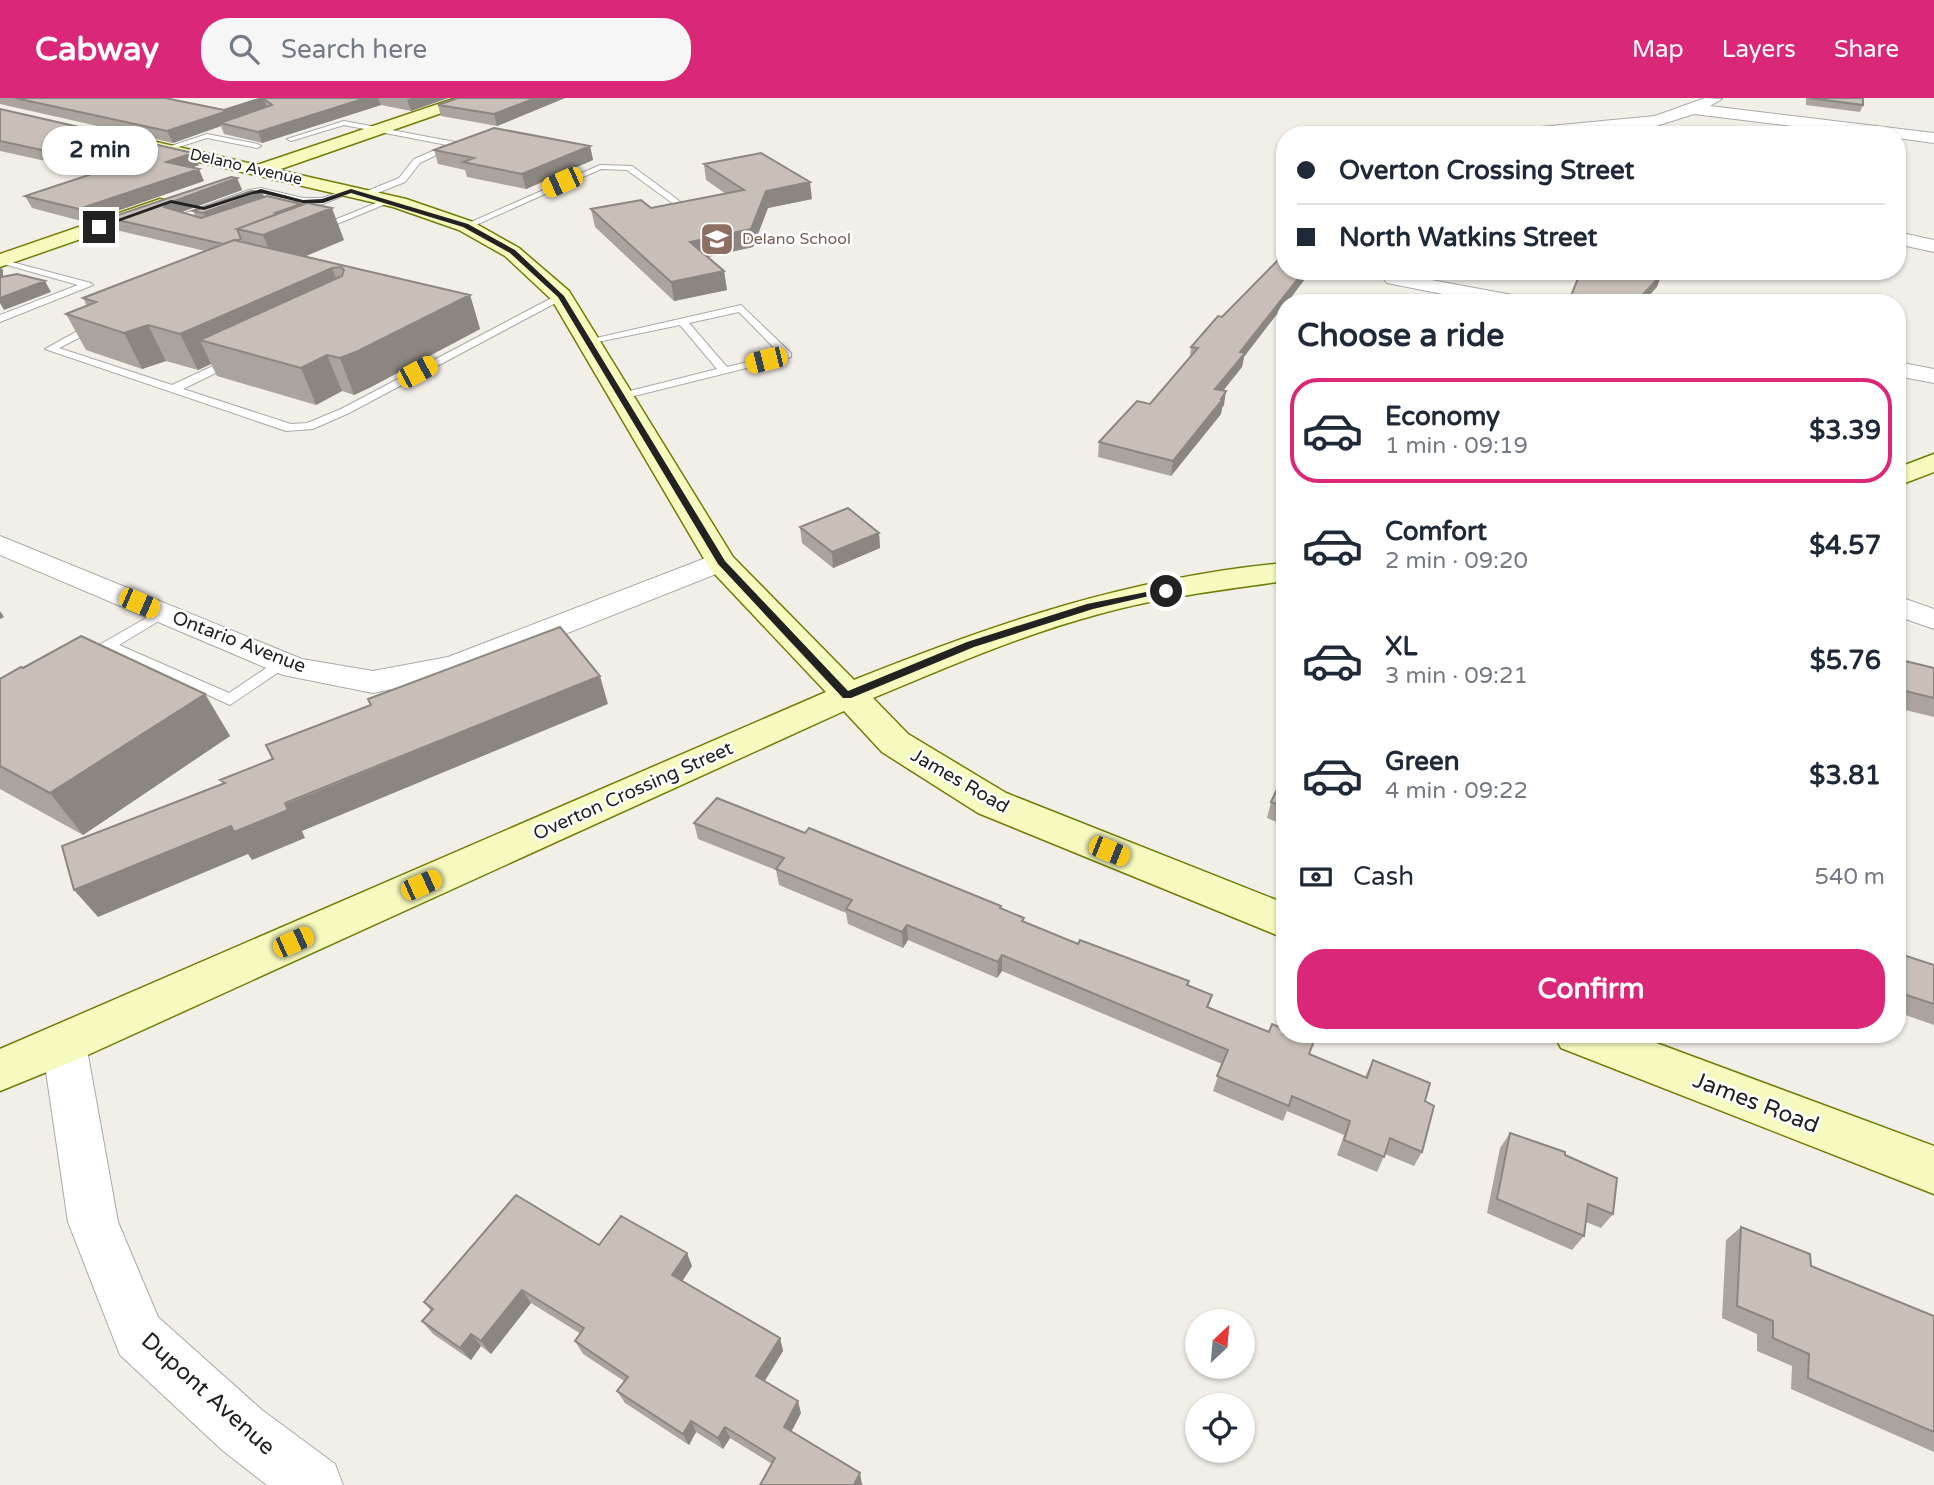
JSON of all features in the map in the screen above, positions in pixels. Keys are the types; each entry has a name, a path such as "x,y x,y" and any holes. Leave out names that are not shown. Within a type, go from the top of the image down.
{"main road":[{"path":"4,266 260,170 471,98"},
{"name":"Delano Avenue","path":"127,140 389,201 466,226 512,252 561,296 721,562 847,696"},
{"path":"1906,474 1934,462"},
{"name":"Overton Crossing Street","path":"0,1070 847,696 971,644 1091,606 1217,581 1276,573"},
{"name":"James Road","path":"847,696 895,743 992,803 1276,918"},
{"name":"James Road","path":"1600,1043 1934,1171"}],"street":[{"path":"1609,126 1667,118 1719,98"},
{"path":"1693,108 1838,126"},
{"path":"1906,135 1934,138"},
{"path":"1906,240 1934,246"},
{"path":"1392,282 1467,294"},
{"path":"1906,371 1934,376"},
{"name":"Ontario Avenue","path":"0,545 295,668 373,682 455,666 721,562"},
{"path":"1906,609 1934,620"},
{"name":"Dupont Avenue","path":"64,1044 93,1222 139,1336 242,1430 314,1485"}],"lane":[{"path":"197,223 176,219 261,191 303,201 323,201 358,193 402,180 417,161 455,144 339,123 291,139"},
{"path":"166,149 219,131"},
{"path":"207,135 257,146"},
{"path":"466,226 600,167 629,168 690,211"},
{"path":"244,212 285,197"},
{"path":"305,234 389,201"},
{"path":"182,204 208,210"},
{"path":"0,319 88,285 29,268 4,266"},
{"path":"4,266 29,268"},
{"path":"24,280 44,272"},
{"path":"36,283 56,276"},
{"path":"106,321 50,349 290,428 309,426 345,411 561,296"},
{"path":"588,341 741,308 787,355 622,396"},
{"path":"682,321 724,371"},
{"path":"173,389 249,353"},
{"path":"162,612 101,649 230,700 284,663"}],"building":[{"path":"15,98 165,98 224,110 262,98 366,98 258,132 220,123 272,105 264,99 167,131"},
{"path":"458,98 536,98 494,114 438,105"},
{"path":"1809,98 1863,98 1863,105"},
{"path":"0,109 193,153 166,162 199,169 79,209 25,196 116,166 0,141"},
{"path":"494,128 590,146 522,174 463,162 474,158 434,150"},
{"path":"761,153 810,182 766,191 751,229 690,242 724,271 671,282 591,209 641,200 651,208 744,190 704,164"},
{"path":"231,177 237,178 164,207 201,218 267,196 301,204 237,229 241,239 223,244 109,218"},
{"path":"251,191 262,192 203,213 193,211"},
{"path":"307,203 332,208 263,235 237,229"},
{"path":"234,240 470,295 358,351 340,358 327,355 301,368 200,340 342,276 344,270 341,267 332,268 180,334 148,325 124,333 66,314 96,302 83,298"},
{"path":"1276,262 1276,280 1297,280 1286,294 1276,294 1276,306 1240,352 1245,353 1215,389 1226,391 1223,399 1173,461 1099,442 1137,401 1150,404 1198,348 1191,347 1218,316 1222,317"},
{"path":"0,269 2,277 17,274 45,281 0,298"},
{"path":"1577,280 1656,280 1643,294 1572,294"},
{"path":"848,508 879,533 832,552 800,527"},
{"path":"560,627 600,676 285,803 288,810 234,832 231,826 74,890 62,846 225,783 220,780 273,759 266,745 371,705 368,699"},
{"path":"81,636 205,694 50,793 0,766 0,679"},
{"path":"1906,661 1934,668 1934,698 1906,691"},
{"path":"1276,791 1276,804 1271,802"},
{"path":"717,798 805,833 809,828 1001,906 1000,908 1024,918 1022,921 1078,944 1080,940 1189,981 1187,985 1212,995 1207,1007 1269,1032 1272,1024 1276,1026 1276,1043 1313,1043 1309,1054 1367,1078 1373,1060 1430,1083 1425,1101 1434,1106 1422,1152 1390,1138 1384,1157 1344,1140 1350,1121 1292,1096 1289,1106 1217,1076 1228,1050 1002,955 998,962 907,925 902,932 846,909 852,900 776,869 784,858 694,823"},
{"path":"1906,956 1934,965 1934,1004 1906,995"},
{"path":"1510,1133 1565,1152 1565,1155 1617,1178 1613,1214 1588,1204 1584,1236 1497,1199"},
{"path":"516,1195 599,1245 621,1216 687,1253 672,1275 780,1338 756,1376 798,1401 784,1427 860,1473 854,1485 760,1485 775,1458 725,1427 718,1438 691,1421 683,1434 617,1391 628,1377 575,1341 584,1328 522,1290 481,1341 471,1334 460,1348 422,1321 433,1309 424,1302"},
{"path":"1741,1227 1810,1254 1811,1266 1934,1316 1934,1432 1808,1378 1809,1354 1773,1338 1773,1321 1737,1306"}],"place":[{"name":"Delano School","path":"717,239"}],"route":[{"path":"99,227 171,201 204,209 252,192 261,191 303,201 323,201 351,191 399,203 466,226 512,252 547,280 561,296 721,562 847,696 971,644 1091,606 1166,591"}]}
